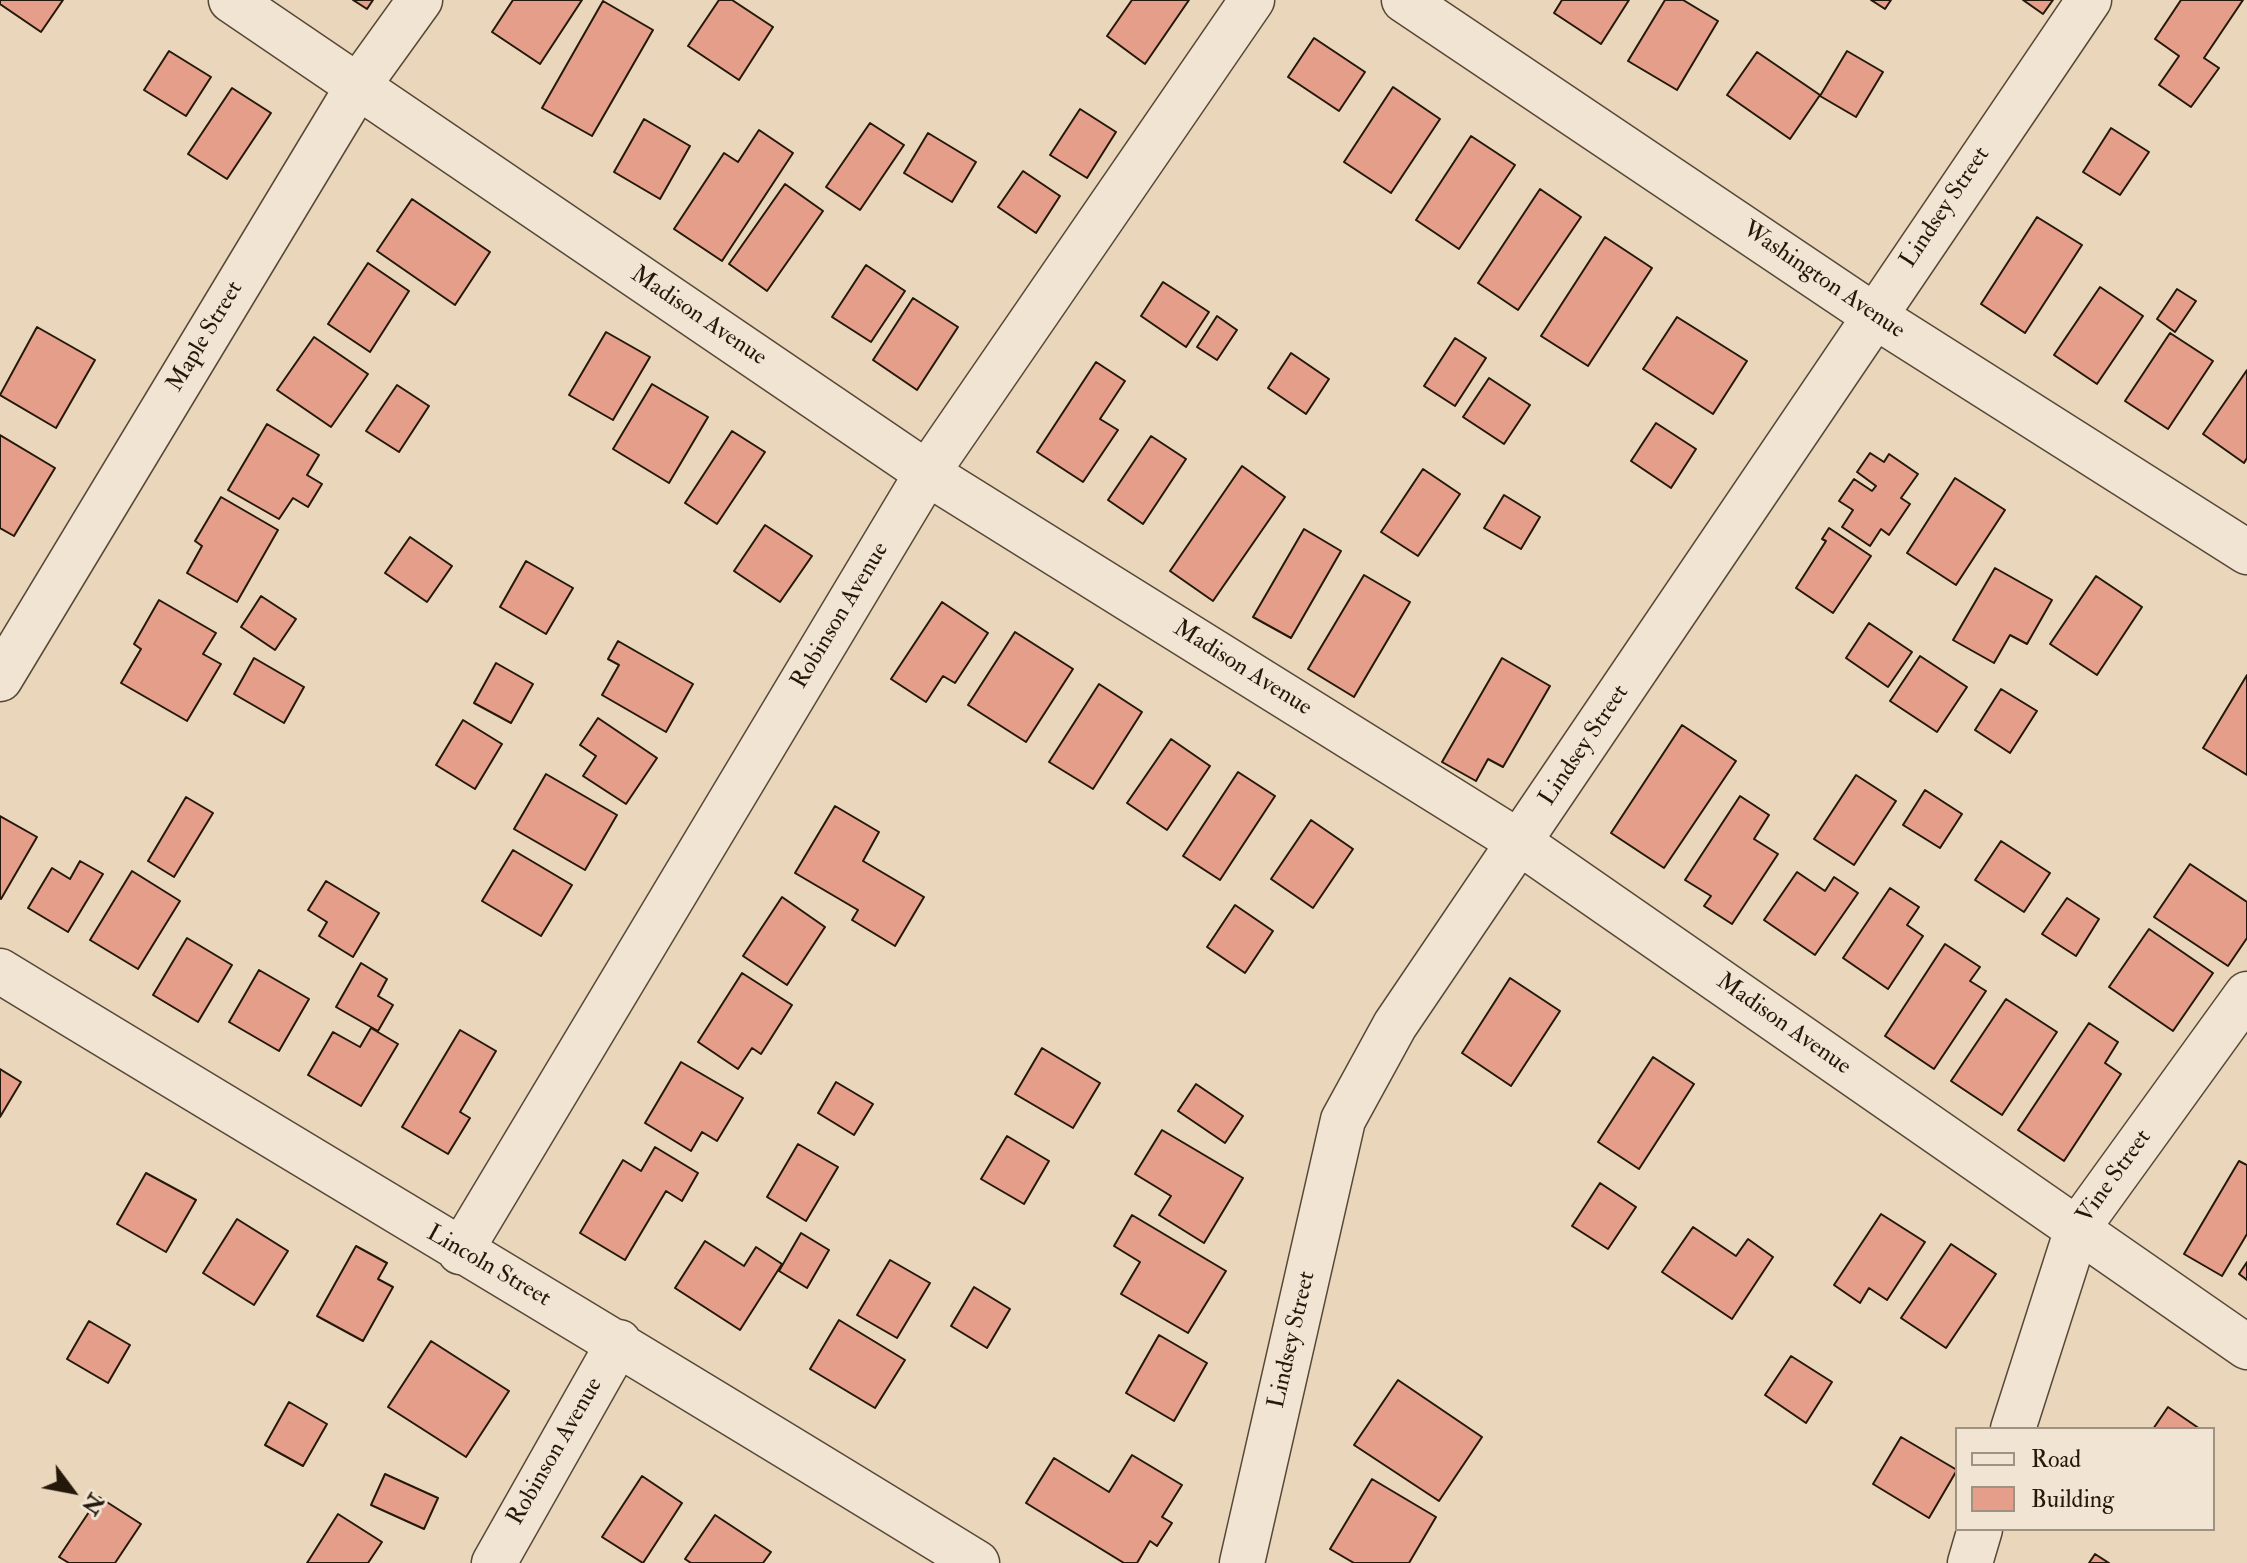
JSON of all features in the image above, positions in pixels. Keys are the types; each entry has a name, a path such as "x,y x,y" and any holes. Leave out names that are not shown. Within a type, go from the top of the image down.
{"street":[{"name":"Madison Avenue","path":"231,0 927,473 1519,842 2247,1347"},
{"name":"Maple Street","path":"0,679 358,86 420,0"},
{"name":"Robinson Avenue","path":"460,1252 927,473 1252,0"},
{"name":"Washington Avenue","path":"1404,0 1873,315 2247,552"},
{"name":"Lindsey Street","path":"1242,1563 1343,1120 1395,1025 2089,0"},
{"name":"Lincoln Street","path":"0,971 460,1252 619,1342 977,1563"},
{"name":"Vine Street","path":"2014,1427 2077,1229 2247,994"},
{"name":"Robinson Avenue","path":"494,1563 619,1342"},
{"path":"1970,1563 1979,1531"}],"building":[{"path":"0,0 63,0 41,32 0,4"},
{"path":"353,0 373,0 367,9"},
{"path":"513,0 582,0 540,64 492,32"},
{"path":"719,0 732,0 773,27 739,80 688,46"},
{"path":"1132,0 1189,0 1145,64 1107,36"},
{"path":"1562,0 1629,0 1601,44 1554,13"},
{"path":"1665,0 1683,0 1718,21 1677,90 1628,61"},
{"path":"1871,0 1891,0 1885,9"},
{"path":"2023,0 2053,0 2043,14"},
{"path":"2181,0 2243,0 2204,58 2219,68 2191,107 2159,85 2179,56 2155,39"},
{"path":"603,1 653,30 592,136 542,108"},
{"path":"1314,38 1365,72 1339,111 1288,77"},
{"path":"169,51 211,77 186,116 144,90"},
{"path":"1847,51 1883,72 1856,117 1820,96"},
{"path":"1757,52 1820,95 1790,139 1727,95"},
{"path":"1393,87 1440,119 1391,193 1344,162"},
{"path":"232,88 271,113 227,179 188,154"},
{"path":"1080,109 1116,132 1087,178 1050,155"},
{"path":"644,119 690,146 660,199 614,172"},
{"path":"870,123 904,145 860,210 826,187"},
{"path":"2111,128 2149,152 2120,195 2083,172"},
{"path":"759,130 793,153 722,261 674,229 724,153 738,162"},
{"path":"928,133 976,162 952,202 904,173"},
{"path":"1471,136 1515,165 1459,249 1416,220"},
{"path":"1023,171 1060,196 1036,233 998,207"},
{"path":"785,184 823,211 767,291 729,264"},
{"path":"1540,189 1581,217 1518,310 1478,283"},
{"path":"412,199 490,252 455,305 377,251"},
{"path":"2037,217 2082,245 2025,333 1981,304"},
{"path":"1605,237 1652,268 1588,366 1541,336"},
{"path":"368,263 409,291 370,352 328,324"},
{"path":"866,265 905,291 871,342 832,317"},
{"path":"1163,282 1209,312 1186,347 1141,316"},
{"path":"2100,287 2143,316 2097,384 2054,355"},
{"path":"2177,289 2196,301 2175,332 2157,319"},
{"path":"913,298 958,327 917,390 873,360"},
{"path":"1217,316 1237,330 1217,360 1197,347"},
{"path":"1677,317 1747,361 1713,414 1643,369"},
{"path":"37,327 95,360 56,428 0,395"},
{"path":"606,332 650,357 613,420 569,395"},
{"path":"2170,333 2213,361 2168,429 2125,401"},
{"path":"314,337 368,374 331,427 277,390"},
{"path":"1455,338 1486,358 1455,406 1424,386"},
{"path":"1291,353 1329,379 1306,414 1268,388"},
{"path":"1096,362 1125,381 1100,419 1118,430 1083,482 1037,452"},
{"path":"2247,370 2247,458 2244,463 2203,434"},
{"path":"1489,378 1530,405 1504,444 1463,417"},
{"path":"652,384 708,417 669,483 613,449"},
{"path":"397,385 429,406 399,452 366,431"},
{"path":"1656,423 1696,449 1671,488 1631,461"},
{"path":"267,424 319,455 307,475 322,484 308,507 293,498 279,519 228,490"},
{"path":"732,431 765,452 717,524 685,503"},
{"path":"0,435 55,468 14,536 0,528"},
{"path":"1151,436 1186,459 1143,524 1108,500"},
{"path":"1870,453 1884,462 1889,454 1918,474 1901,498 1910,504 1889,535 1881,529 1870,546 1842,527 1853,510 1839,501 1854,479 1872,491 1876,486 1857,472"},
{"path":"1242,466 1285,497 1213,601 1170,571"},
{"path":"1423,469 1460,494 1418,556 1381,532"},
{"path":"1955,478 2005,510 1956,585 1907,553"},
{"path":"1504,495 1540,517 1521,549 1484,528"},
{"path":"221,497 278,530 237,602 187,573 202,546 195,541"},
{"path":"765,525 812,556 780,602 734,571"},
{"path":"1829,528 1871,556 1833,613 1796,588 1826,541 1822,539"},
{"path":"1304,529 1341,551 1291,638 1253,617"},
{"path":"410,537 452,566 427,602 385,573"},
{"path":"526,561 573,588 546,634 500,607"},
{"path":"1995,568 2052,600 2027,644 2010,635 1994,663 1953,640"},
{"path":"1364,575 1410,602 1354,697 1308,669"},
{"path":"2096,576 2142,607 2097,675 2050,644"},
{"path":"261,596 296,619 275,650 241,627"},
{"path":"159,600 216,633 203,654 221,664 187,721 121,683 141,649 134,644"},
{"path":"942,602 988,633 955,683 943,676 926,702 891,679"},
{"path":"1869,623 1912,652 1888,687 1846,658"},
{"path":"1015,632 1073,669 1026,742 968,705"},
{"path":"618,641 693,684 666,732 602,695 619,665 608,659"},
{"path":"1920,656 1967,687 1937,732 1890,701"},
{"path":"254,658 304,687 284,723 234,694"},
{"path":"1502,658 1550,686 1503,767 1488,759 1476,781 1442,762"},
{"path":"496,663 533,684 511,723 474,703"},
{"path":"2247,675 2247,775 2203,748"},
{"path":"1099,684 1142,712 1093,789 1049,762"},
{"path":"2001,689 2037,711 2010,753 1975,730"},
{"path":"598,718 657,758 626,804 583,776 596,756 580,745"},
{"path":"463,720 502,744 475,789 436,765"},
{"path":"1682,725 1736,761 1664,868 1611,833"},
{"path":"1171,739 1210,766 1167,830 1127,803"},
{"path":"1238,772 1275,796 1220,880 1183,856"},
{"path":"546,774 617,815 585,870 514,829"},
{"path":"1856,775 1896,801 1854,865 1814,839"},
{"path":"1925,790 1962,814 1940,848 1903,825"},
{"path":"1740,796 1769,815 1754,839 1778,854 1732,924 1704,906 1711,896 1685,880"},
{"path":"186,797 213,813 174,877 148,861"},
{"path":"835,806 879,832 863,861 924,897 895,946 852,920 858,910 795,873"},
{"path":"0,816 37,837 1,899 0,898"},
{"path":"1311,820 1353,849 1313,908 1271,879"},
{"path":"2001,841 2050,873 2024,912 1975,880"},
{"path":"513,850 572,885 541,936 482,901"},
{"path":"80,861 103,874 68,932 28,908 52,868 70,879"},
{"path":"2190,864 2247,902 2247,938 2228,966 2154,917"},
{"path":"132,871 180,901 138,969 90,940"},
{"path":"1797,872 1825,891 1834,877 1858,893 1815,955 1764,920"},
{"path":"326,881 379,913 353,957 319,936 327,922 308,910"},
{"path":"1890,888 1919,907 1907,925 1923,936 1888,989 1843,958"},
{"path":"782,897 825,927 787,985 743,956"},
{"path":"2067,898 2099,919 2076,956 2042,934"},
{"path":"1235,905 1273,931 1245,973 1207,947"},
{"path":"2149,929 2213,973 2173,1031 2109,987"},
{"path":"187,938 232,965 198,1022 153,995"},
{"path":"1945,944 1980,967 1970,981 1986,991 1934,1069 1885,1036"},
{"path":"361,963 387,979 378,996 393,1005 378,1031 336,1007"},
{"path":"259,970 309,999 279,1051 229,1022"},
{"path":"742,973 792,1005 761,1054 752,1048 738,1069 698,1042"},
{"path":"1510,978 1560,1011 1511,1086 1462,1053"},
{"path":"2006,999 2057,1032 2002,1115 1951,1081"},
{"path":"2089,1023 2118,1042 2105,1063 2121,1074 2064,1161 2018,1130"},
{"path":"371,1028 398,1044 361,1106 308,1075 333,1032 360,1047"},
{"path":"460,1030 496,1051 460,1112 470,1118 448,1154 402,1127"},
{"path":"1042,1048 1100,1083 1073,1128 1015,1094"},
{"path":"1653,1057 1694,1084 1639,1169 1598,1142"},
{"path":"681,1062 743,1098 717,1141 702,1132 691,1151 645,1123"},
{"path":"0,1069 21,1082 0,1117"},
{"path":"836,1082 873,1104 854,1135 818,1113"},
{"path":"1196,1084 1243,1116 1225,1143 1178,1111"},
{"path":"1162,1130 1243,1178 1204,1243 1159,1215 1171,1196 1135,1174"},
{"path":"1007,1136 1049,1161 1024,1204 981,1179"},
{"path":"798,1144 838,1167 806,1221 767,1197"},
{"path":"655,1147 698,1173 682,1201 666,1191 625,1260 580,1233 623,1160 641,1171"},
{"path":"2239,1161 2247,1165 2247,1234 2222,1276 2184,1254"},
{"path":"146,1173 196,1200 166,1252 117,1224"},
{"path":"1600,1183 1636,1207 1608,1249 1572,1226"},
{"path":"1881,1214 1925,1242 1887,1300 1869,1288 1860,1303 1834,1285"},
{"path":"1132,1215 1226,1271 1188,1333 1121,1294 1140,1262 1114,1246"},
{"path":"237,1219 288,1251 254,1305 203,1273"},
{"path":"1693,1227 1736,1256 1748,1239 1773,1257 1732,1319 1662,1272"},
{"path":"801,1233 829,1250 807,1288 779,1271"},
{"path":"705,1241 744,1266 756,1247 782,1264 740,1330 675,1288"},
{"path":"1951,1244 1996,1274 1946,1348 1901,1318"},
{"path":"356,1246 387,1263 378,1279 393,1287 363,1341 317,1316"},
{"path":"890,1260 930,1283 897,1338 857,1315"},
{"path":"2247,1262 2247,1280 2239,1274"},
{"path":"974,1287 1010,1309 987,1348 951,1326"},
{"path":"839,1320 905,1360 875,1408 810,1369"},
{"path":"89,1321 130,1345 108,1383 67,1359"},
{"path":"1159,1335 1207,1363 1174,1421 1126,1393"},
{"path":"431,1341 509,1391 466,1457 388,1407"},
{"path":"1791,1356 1832,1382 1806,1423 1765,1395"},
{"path":"1398,1380 1482,1437 1439,1501 1354,1445"},
{"path":"289,1402 327,1424 303,1466 265,1445"},
{"path":"2168,1407 2197,1427 2154,1427"},
{"path":"1901,1437 1955,1469 1929,1518 1873,1484"},
{"path":"1132,1455 1182,1485 1162,1517 1172,1523 1157,1546 1150,1541 1137,1563 1124,1563 1026,1503 1054,1458 1109,1492"},
{"path":"385,1474 438,1498 424,1529 371,1505"},
{"path":"642,1476 682,1503 643,1563 602,1537"},
{"path":"1372,1479 1436,1517 1409,1563 1354,1563 1330,1549"},
{"path":"99,1497 141,1524 115,1563 69,1563 59,1557"},
{"path":"338,1514 382,1542 368,1563 307,1563"},
{"path":"715,1515 771,1552 763,1563 691,1563 685,1559"},
{"path":"2095,1554 2109,1563 2089,1563"}]}
